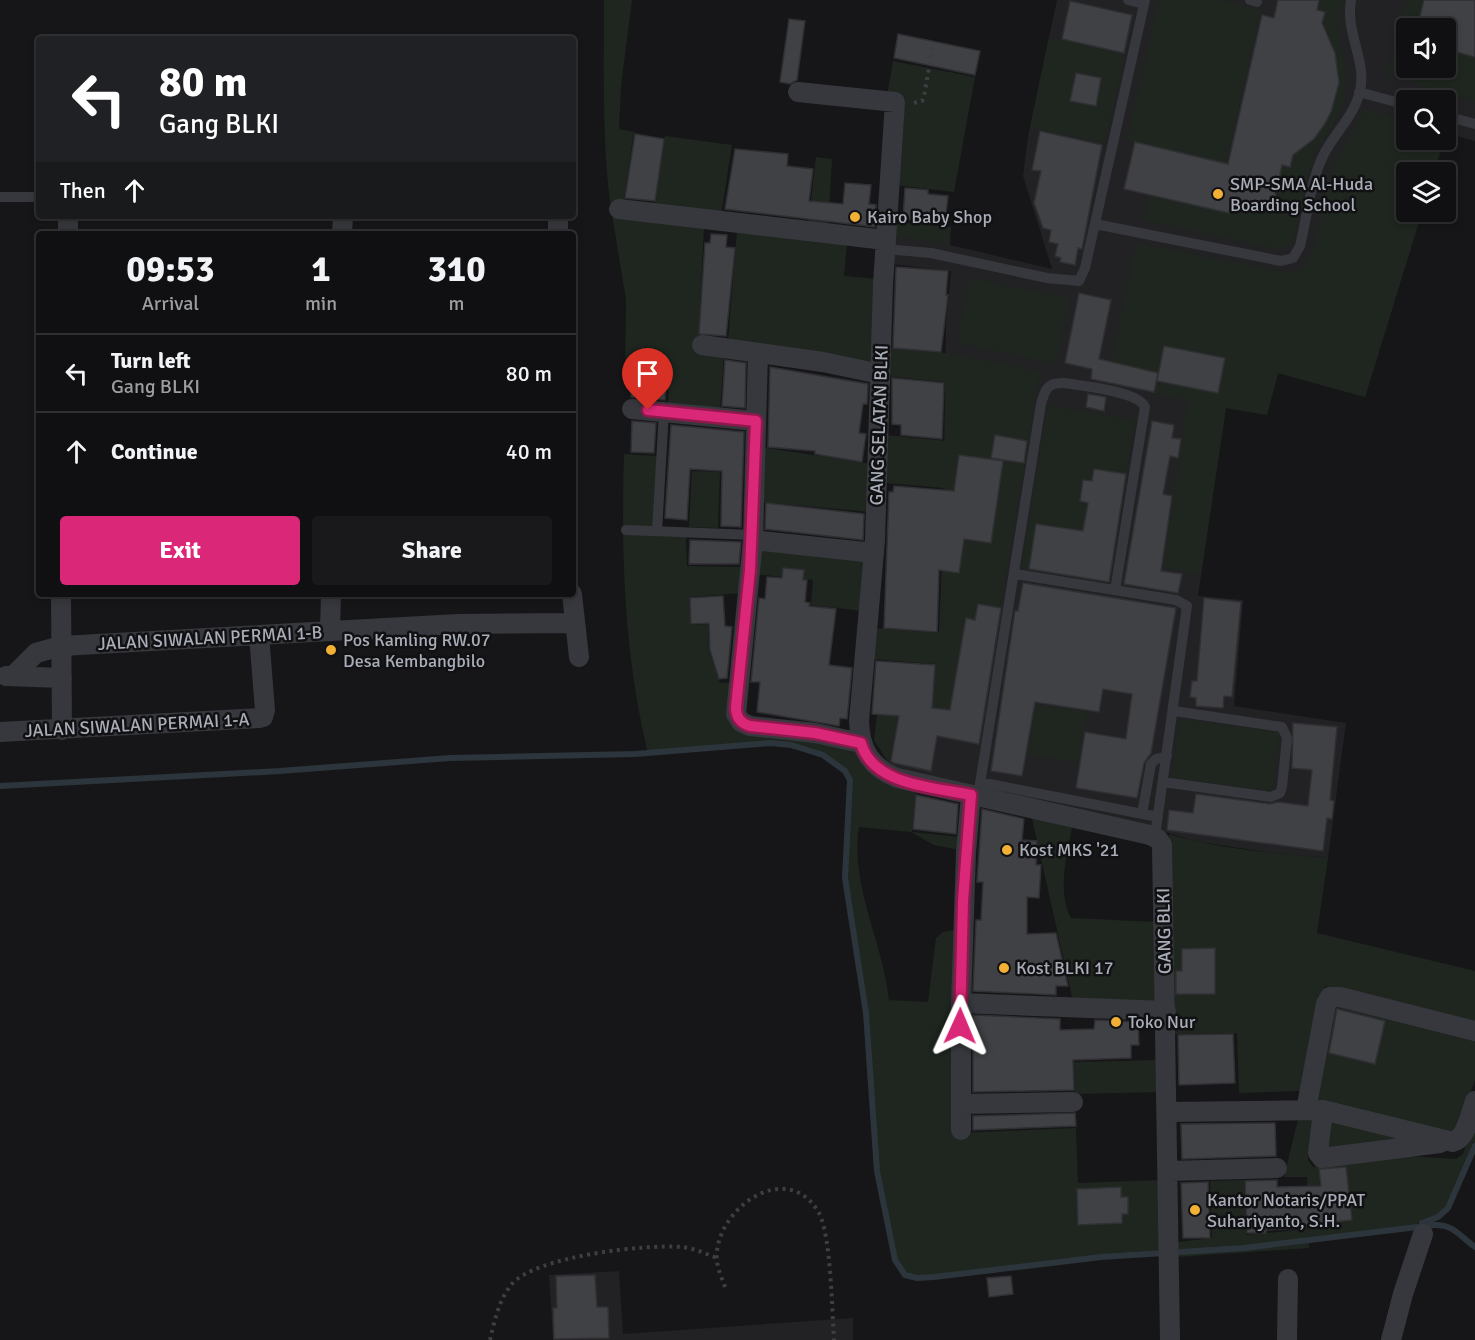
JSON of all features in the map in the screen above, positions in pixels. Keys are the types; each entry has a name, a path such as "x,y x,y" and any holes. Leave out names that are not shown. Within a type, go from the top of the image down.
{"street":[{"path":"798,92 895,102"},
{"name":"GANG SELATAN BLKI","path":"862,745 859,721 874,553 885,245 895,102"},
{"path":"619,209 885,245"},
{"path":"702,345 834,364 880,374"},
{"path":"758,353 753,538 736,707 738,718 750,726 815,733 862,745 870,760 889,775 915,783 977,791 1156,827"},
{"path":"632,409 756,421"},
{"path":"753,538 874,553"},
{"path":"61,597 63,730"},
{"path":"330,631 331,597"},
{"path":"572,597 579,657"},
{"name":"JALAN SIWALAN PERMAI 1-B","path":"7,676 36,653 61,646 458,624 575,623"},
{"name":"JALAN SIWALAN PERMAI 1-A","path":"0,732 263,717 265,699 259,635"},
{"path":"7,676 62,678"},
{"path":"961,1130 961,1003 966,853 977,791"},
{"name":"GANG BLKI","path":"1156,827 1162,845 1170,1340"},
{"path":"1475,1031 1340,997 1330,998 1326,1004 1315,1110 1318,1153 1322,1158 1453,1142 1459,1140 1464,1133 1475,1101"},
{"path":"961,1003 1166,1011"},
{"path":"961,1104 1073,1102"},
{"path":"1167,1112 1315,1110 1453,1142"},
{"path":"1168,1171 1277,1168"},
{"path":"1391,1340 1403,1294 1423,1234"},
{"path":"1287,1340 1288,1279"}],"lane":[{"path":"885,245 1076,282 1083,276 1144,2 1128,0"},
{"path":"1095,224 1281,261 1293,258 1300,246 1322,159 1350,117 1359,92 1360,70 1349,20 1351,0"},
{"path":"1359,92 1396,102"},
{"path":"1456,119 1475,124"},
{"path":"0,197 36,197"},
{"path":"1115,590 1145,407 1138,398 1132,396 1064,383 1049,385 1043,395 1015,574 977,791 1142,814 1156,827"},
{"path":"657,531 663,411"},
{"path":"626,530 753,538"},
{"path":"1015,574 1176,600 1188,606 1156,827"},
{"path":"1163,782 1270,797 1280,793 1282,787 1287,738 1282,727 1174,711"},
{"path":"1142,814 1151,764 1156,759 1167,756"}],"path":[{"path":"895,102 918,102 924,97 933,44"},
{"path":"725,1287 717,1251 732,1215 757,1193 790,1191 799,1194 813,1206 822,1221 827,1244 834,1340"},
{"path":"490,1340 504,1296 512,1284 540,1266 626,1250 659,1248 684,1247 717,1258"}],"shaded area":[{"path":"604,0 632,0 621,86 619,129 634,132 623,205 610,203 607,178"},
{"path":"1057,0 1475,0 1475,141 1456,136 1456,90 1396,90 1396,150 1441,150 1437,162 1396,162 1396,222 1419,222 1365,397 1278,373 1267,415 1226,408 1198,596 1243,600 1234,706 1346,723 1328,858 1265,852 1194,841 1156,829 894,771 874,740 877,715 921,717 928,695 939,634 942,577 946,325 951,271 891,264 894,222 951,227 950,245 1052,269 1023,176 1028,136"},
{"path":"1159,0 1220,0 1261,10 1226,163 1241,167 1277,0 1342,0 1338,29 1346,70 1344,99 1332,128 1314,153 1293,239 1288,247 1272,248 1144,220 1159,148 1199,157 1127,140"},
{"path":"1407,0 1475,0 1475,101 1456,95 1456,90 1437,90 1396,78 1456,78 1456,18 1402,18"},
{"path":"1049,37 1125,54 1105,144 1030,127"},
{"path":"1396,39 1396,78 1386,75"},
{"path":"893,61 975,77 954,192 896,185 905,98 887,96"},
{"path":"1364,109 1396,118 1396,150 1441,150 1437,162 1396,162 1396,222 1419,222 1365,397 1278,373 1267,415 1226,408 1201,574 1163,568 1188,400 1107,384 1136,243 1277,271 1289,272 1300,269 1306,263 1314,246 1332,170"},
{"path":"665,136 732,145 721,216 654,208"},
{"path":"816,157 832,159 828,230 808,227"},
{"path":"612,214 704,226 698,351 724,354 720,411 668,407 669,378 625,375 626,300"},
{"path":"894,222 951,227 949,244 893,236"},
{"path":"737,230 847,243 844,276 877,279 873,364 728,342"},
{"path":"970,278 1069,298 1056,364 957,343"},
{"path":"887,348 946,353 1040,371 977,745 939,737 942,721 921,717 934,664 872,659 874,628 939,633 945,488 884,483 885,435 946,441 946,382 886,376"},
{"path":"1048,405 1135,421 1108,583 1021,570"},
{"path":"761,447 873,464 871,512 759,502"},
{"path":"624,454 657,456 653,536 686,537 687,566 745,567 742,593 689,597 691,625 708,624 709,651 720,683 733,682 730,716 853,748 865,766 879,776 916,790 912,832 961,837 960,850 934,845 911,832 859,827 857,849 863,892 881,957 889,1000 928,1002 936,938 943,932 955,930 955,1133 1076,1128 1078,1183 1161,1180 1162,1253 1052,1262 922,1278 905,1275 897,1267 877,1171 866,1013 845,878 850,780 837,762 815,751 788,746 727,745 648,753 634,679 626,605 623,530"},
{"path":"692,471 720,472 718,528 689,527"},
{"path":"758,546 869,558 863,611 811,605 813,580 755,574"},
{"path":"1036,704 1087,712 1078,763 1028,754"},
{"path":"877,715 897,716 889,763 874,740"},
{"path":"1179,719 1280,732 1272,791 1172,778"},
{"path":"1031,814 1073,822 1064,871 1064,895 1071,918 1157,922 1159,1004 1073,1001"},
{"path":"1169,834 1228,847 1328,858 1317,933 1475,971 1475,1022 1325,986 1303,1089 1239,1093 1237,1033 1174,1034"},
{"path":"1335,1004 1475,1038 1475,1080 1456,1134 1316,1099"},
{"path":"1159,1060 1159,1092 1075,1094 1074,1062"},
{"path":"1299,1115 1312,1118 1308,1160 1313,1167 1408,1156 1456,1159 1463,1154 1475,1120 1475,1146 1452,1201 1444,1212 1410,1227 1309,1241 1309,1248 1178,1257 1178,1242 1212,1238 1210,1181 1244,1180 1246,1235 1308,1229 1307,1177 1284,1177"},
{"path":"1331,1119 1415,1139 1327,1150"},
{"path":"619,1271 623,1334 853,1318 853,1340 553,1340 549,1275"}],"building":[{"path":"1278,0 1319,0 1317,10 1325,12 1322,23 1335,53 1339,83 1331,112 1324,125 1314,139 1293,155 1290,167 1282,165 1272,211 1232,202 1229,213 1124,189 1135,142 1228,164 1262,15 1274,18"},
{"path":"1424,0 1475,0 1475,57 1456,52 1456,18 1420,18"},
{"path":"1070,1 1132,15 1124,53 1062,39"},
{"path":"789,19 805,21 797,80 790,84 780,82"},
{"path":"898,34 980,51 975,75 894,58"},
{"path":"1076,73 1101,78 1096,106 1070,101"},
{"path":"1040,131 1102,145 1082,249 1078,248 1075,265 1060,262 1061,258 1055,256 1058,244 1049,242 1051,230 1043,228 1034,203 1041,171 1032,170"},
{"path":"635,134 664,139 655,201 625,198"},
{"path":"735,149 788,154 787,166 813,169 809,201 843,204 845,183 871,185 869,204 876,205 875,227 725,209"},
{"path":"905,188 928,190 928,194 948,196 945,223 903,219"},
{"path":"711,234 727,235 726,247 735,248 726,336 699,334 705,243 710,243"},
{"path":"896,267 948,271 946,295 948,295 941,352 893,348"},
{"path":"1079,293 1111,300 1099,359 1158,373 1154,392 1091,379 1092,369 1065,363"},
{"path":"1164,346 1225,358 1218,393 1157,381"},
{"path":"725,360 746,363 745,408 722,406"},
{"path":"770,367 868,384 867,404 863,404 859,433 866,434 862,462 815,454 815,451 768,447"},
{"path":"632,377 666,379 665,400 631,397"},
{"path":"892,378 944,383 942,439 901,435 901,425 892,424"},
{"path":"1088,394 1106,397 1104,411 1086,407"},
{"path":"632,421 656,423 654,453 631,452"},
{"path":"1152,421 1174,425 1172,438 1181,439 1178,458 1170,456 1163,494 1172,496 1161,571 1182,574 1178,593 1124,584"},
{"path":"671,425 744,432 741,527 721,526 722,471 690,469 687,520 665,518"},
{"path":"995,435 1027,441 1024,463 991,458"},
{"path":"959,455 1003,461 991,543 964,539 959,573 939,570 937,632 884,628 889,492 893,492 894,486 954,491"},
{"path":"1094,469 1126,474 1109,582 1029,569 1036,524 1083,531 1088,503 1080,501 1083,480 1092,481"},
{"path":"766,503 864,514 863,540 765,529"},
{"path":"690,540 741,542 739,564 689,564"},
{"path":"783,568 804,570 803,580 807,580 805,602 810,603 809,606 836,609 829,665 852,668 847,719 840,718 839,726 757,712 760,682 751,682 759,598 765,599 767,577 782,578"},
{"path":"1023,583 1176,608 1151,753 1144,763 1137,798 1076,788 1085,732 1126,739 1132,694 1103,689 1099,712 1035,702 1022,776 991,771 1015,611 1018,611"},
{"path":"723,596 725,626 732,627 727,678 719,679 710,650 709,623 691,624 690,598"},
{"path":"1204,598 1241,602 1232,697 1224,696 1223,708 1196,706 1196,698 1190,697 1192,681 1197,681"},
{"path":"978,604 1001,608 979,744 937,736 931,771 894,763 891,761 899,716 872,714 876,661 935,665 932,708 950,710 966,618 975,620"},
{"path":"1293,723 1337,727 1330,800 1334,801 1332,819 1327,818 1323,851 1167,830 1169,810 1193,813 1196,794 1270,804 1278,802 1308,806 1312,770 1292,768"},
{"path":"916,795 958,804 956,834 913,829"},
{"path":"982,809 1024,819 1022,840 1037,841 1036,865 1041,865 1039,898 1027,897 1027,934 1056,933 1068,986 1056,986 1056,995 973,991 976,920 981,920 983,882 977,882"},
{"path":"1215,948 1215,994 1176,994 1176,971 1182,971 1182,949"},
{"path":"1337,1009 1385,1021 1375,1064 1329,1053"},
{"path":"973,1015 1060,1019 1060,1030 1094,1029 1095,1020 1138,1022 1139,1045 1131,1045 1131,1058 1073,1060 1074,1090 973,1092"},
{"path":"1233,1034 1235,1083 1179,1085 1178,1035"},
{"path":"1075,1113 1076,1126 973,1130 973,1116"},
{"path":"1275,1123 1276,1156 1182,1159 1181,1124"},
{"path":"1346,1167 1352,1220 1306,1225 1306,1228 1266,1230 1266,1233 1247,1233 1245,1181 1277,1180 1277,1187 1321,1186 1319,1169"},
{"name":"Kantor Notaris/PPAT Suhariyanto, S.H.","path":"1208,1182 1210,1238 1183,1238 1181,1183"},
{"path":"1121,1187 1121,1197 1128,1197 1128,1214 1122,1214 1122,1223 1078,1225 1077,1189"},
{"path":"595,1275 597,1307 608,1307 609,1338 554,1339 553,1308 557,1308 556,1276"},
{"path":"1011,1276 1013,1294 989,1297 987,1278"}],"waterway":[{"path":"0,786 280,771 450,758 635,754 771,743 791,745 823,755 845,771 850,780 845,878 866,1013 877,1171 895,1260 905,1275 917,1278 934,1277 1101,1257 1244,1248 1434,1225 1452,1229 1475,1247"},
{"path":"1422,1223 1438,1217 1448,1208 1475,1146"}],"place":[{"name":"SMP-SMA Al-Huda Boarding School","path":"1218,194"},
{"name":"Kairo Baby Shop","path":"855,217"},
{"name":"Pos Kamling RW.07 Desa Kembangbilo","path":"331,650"},
{"name":"Kost MKS '21","path":"1007,850"},
{"name":"Kost BLKI 17","path":"1004,968"},
{"name":"Toko Nur","path":"1116,1022"},
{"name":"Kantor Notaris/PPAT Suhariyanto, S.H.","path":"1195,1210"}],"route":[{"path":"648,410 756,421 753,540 736,707 736,714 741,722 750,726 815,733 861,743 870,760 889,775 971,795 963,901 960,1026"}]}
